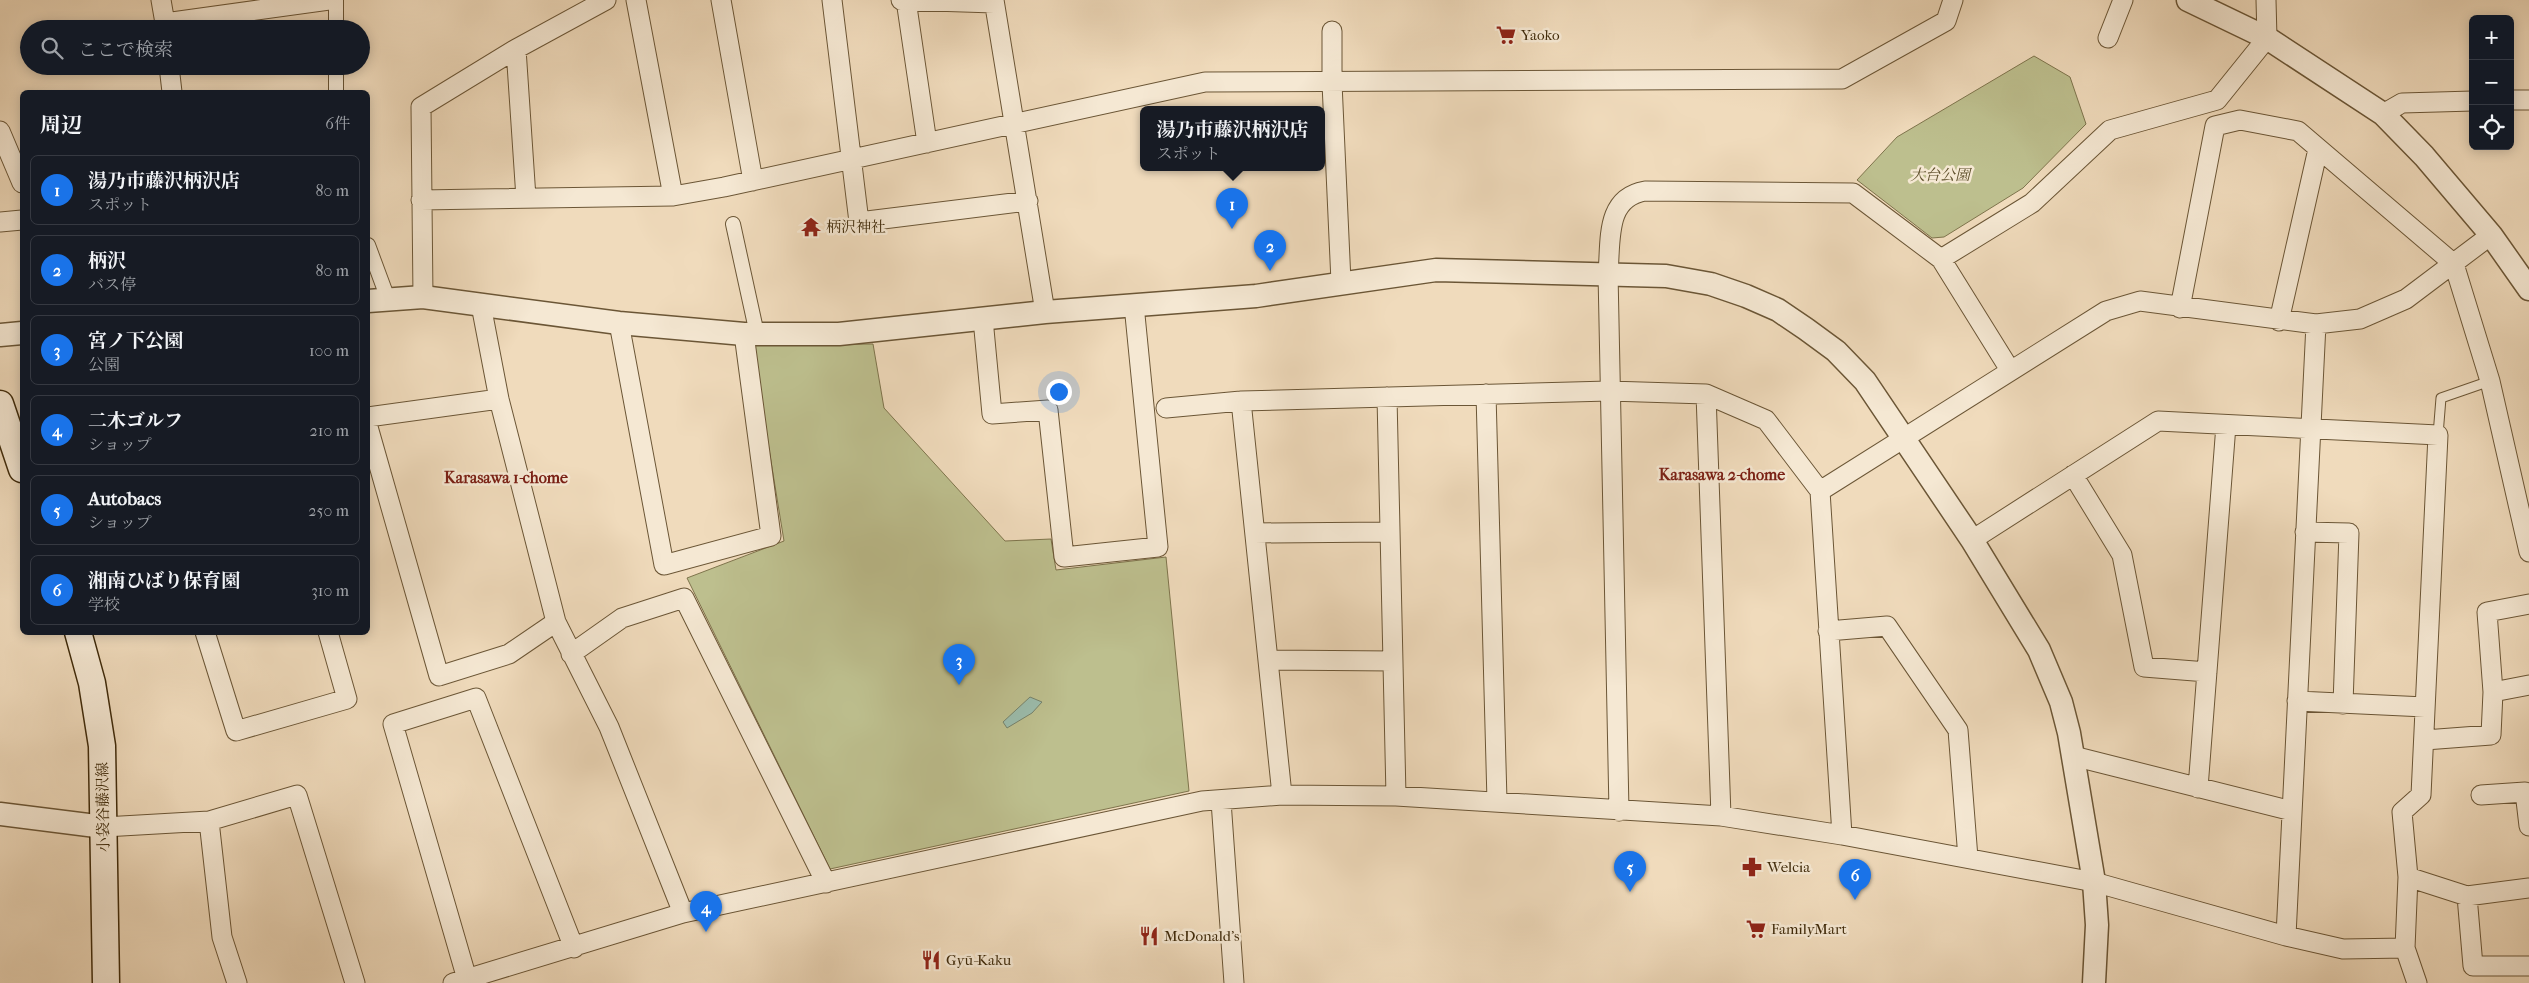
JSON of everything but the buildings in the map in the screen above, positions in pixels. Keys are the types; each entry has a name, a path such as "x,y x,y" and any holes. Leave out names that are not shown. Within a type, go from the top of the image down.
{"main road":[{"path":"0,404 20,463"},
{"name":"小袋谷藤沢線","path":"79,635 92,684 102,746 106,983"}],"street":[{"path":"161,0 165,20"},
{"path":"204,20 329,0"},
{"path":"336,0 336,20"},
{"path":"423,297 421,107 516,49 606,0"},
{"path":"636,0 673,196"},
{"path":"721,0 753,180"},
{"path":"832,0 859,222 1028,200"},
{"path":"901,0 994,2 1045,312"},
{"path":"906,0 926,143"},
{"path":"421,200 673,196 852,160 1205,82 1332,83 1842,79 1946,20 1953,0"},
{"path":"2108,38 2123,0"},
{"path":"2188,0 2267,38 2383,114 2424,156 2491,236 2529,289"},
{"path":"1941,258 2032,203 2110,130 2217,100 2267,38 2266,0"},
{"path":"1332,31 1332,83 1341,282"},
{"path":"516,49 526,198"},
{"path":"171,75 172,90"},
{"path":"336,75 336,90"},
{"path":"2514,100 2529,100"},
{"path":"2383,114 2402,103 2469,101"},
{"path":"2180,308 2215,126 2240,120 2298,131 2454,264 2524,497 2529,552"},
{"path":"0,132 20,179"},
{"path":"2279,321 2318,148"},
{"path":"1619,811 1608,273 1613,221 1617,207 1625,198 1645,191 1854,193 1941,258 2010,370"},
{"path":"0,222 20,220"},
{"path":"618,323 664,565 771,536 750,334 733,224"},
{"path":"1820,491 2106,311 2140,301 2279,321 2316,324 2360,319 2406,299 2491,236"},
{"path":"370,256 378,300 423,297 618,323 750,334 839,334 1045,312 1256,296 1341,282 1436,270 1666,276 1711,284 1778,310 1842,357 1865,381 1972,540 2039,650 2050,673 2061,702 2073,756 2094,882 2097,940 2094,983"},
{"path":"481,305 499,399 556,622 570,654 609,727 683,913"},
{"path":"983,319 992,414 1048,410 1064,557 1158,547 1134,305"},
{"path":"2286,936 2316,324"},
{"path":"0,334 20,332"},
{"path":"1166,408 1241,402 1609,391 1706,394 1766,420 1820,491 1842,835"},
{"path":"1486,394 1497,801"},
{"path":"1706,394 1721,816"},
{"path":"1387,397 1396,796"},
{"path":"370,417 499,399"},
{"path":"1241,402 1282,795"},
{"path":"1972,540 2158,421 2438,436 2421,795 2402,812 2408,877 2405,948 2417,983"},
{"path":"2198,788 2226,425"},
{"path":"370,434 439,676 509,654 556,622"},
{"path":"2073,476 2122,555 2144,667 2207,672"},
{"path":"1255,533 1390,532"},
{"path":"2305,532 2349,533 2343,704"},
{"path":"570,654 622,618 684,598 826,883"},
{"path":"2425,740 2492,735 2493,692 2487,612 2529,604"},
{"path":"1828,631 1887,626 1958,730 1968,858"},
{"path":"206,635 236,731 347,699 329,635"},
{"path":"1268,660 1393,661"},
{"path":"2493,692 2529,685"},
{"path":"574,948 476,698 393,724 460,981 574,948 683,913 1202,801 1282,795 1396,796 1721,816 1842,835 2094,882 2286,936 2343,949 2405,948"},
{"path":"2297,701 2425,707"},
{"path":"2073,756 2292,811"},
{"path":"2481,795 2525,792 2529,826"},
{"path":"0,814 104,827 209,821 297,795 355,983"},
{"path":"1221,801 1234,983"},
{"path":"209,821 222,937 237,983"},
{"path":"2408,877 2467,896 2529,888"},
{"path":"2467,896 2473,966 2529,966"}],"lane":[{"path":"2438,436 2441,398 2490,381"}],"green space":[{"name":"大台公園","path":"2034,56 2070,77 2086,124 2023,188 1944,237 1932,238 1857,180 1897,137"},
{"path":"873,344 884,408 1005,541 1051,539 1056,570 1166,557 1189,791 830,869 687,578 784,541 752,345"}],"shaded area":[{"path":"1030,697 1042,702 1032,713 1007,728 1003,722"}],"place":[{"name":"Yaoko","path":"1506,35"},
{"name":"柄沢神社","path":"811,227"},
{"name":"湯乃市藤沢柄沢店","path":"1232,229"},
{"name":"柄沢","path":"1270,271"},
{"name":"宮ノ下公園","path":"959,685"},
{"name":"Welcia","path":"1752,867"},
{"name":"Autobacs","path":"1630,892"},
{"name":"湘南ひばり保育園","path":"1855,900"},
{"name":"FamilyMart","path":"1756,929"},
{"name":"二木ゴルフ","path":"706,932"},
{"name":"McDonald's","path":"1149,936"},
{"name":"Gyū-Kaku","path":"931,960"}],"district":[{"name":"Karasawa 2-chome","path":"1722,474"},
{"name":"Karasawa 1-chome","path":"506,477"}]}
